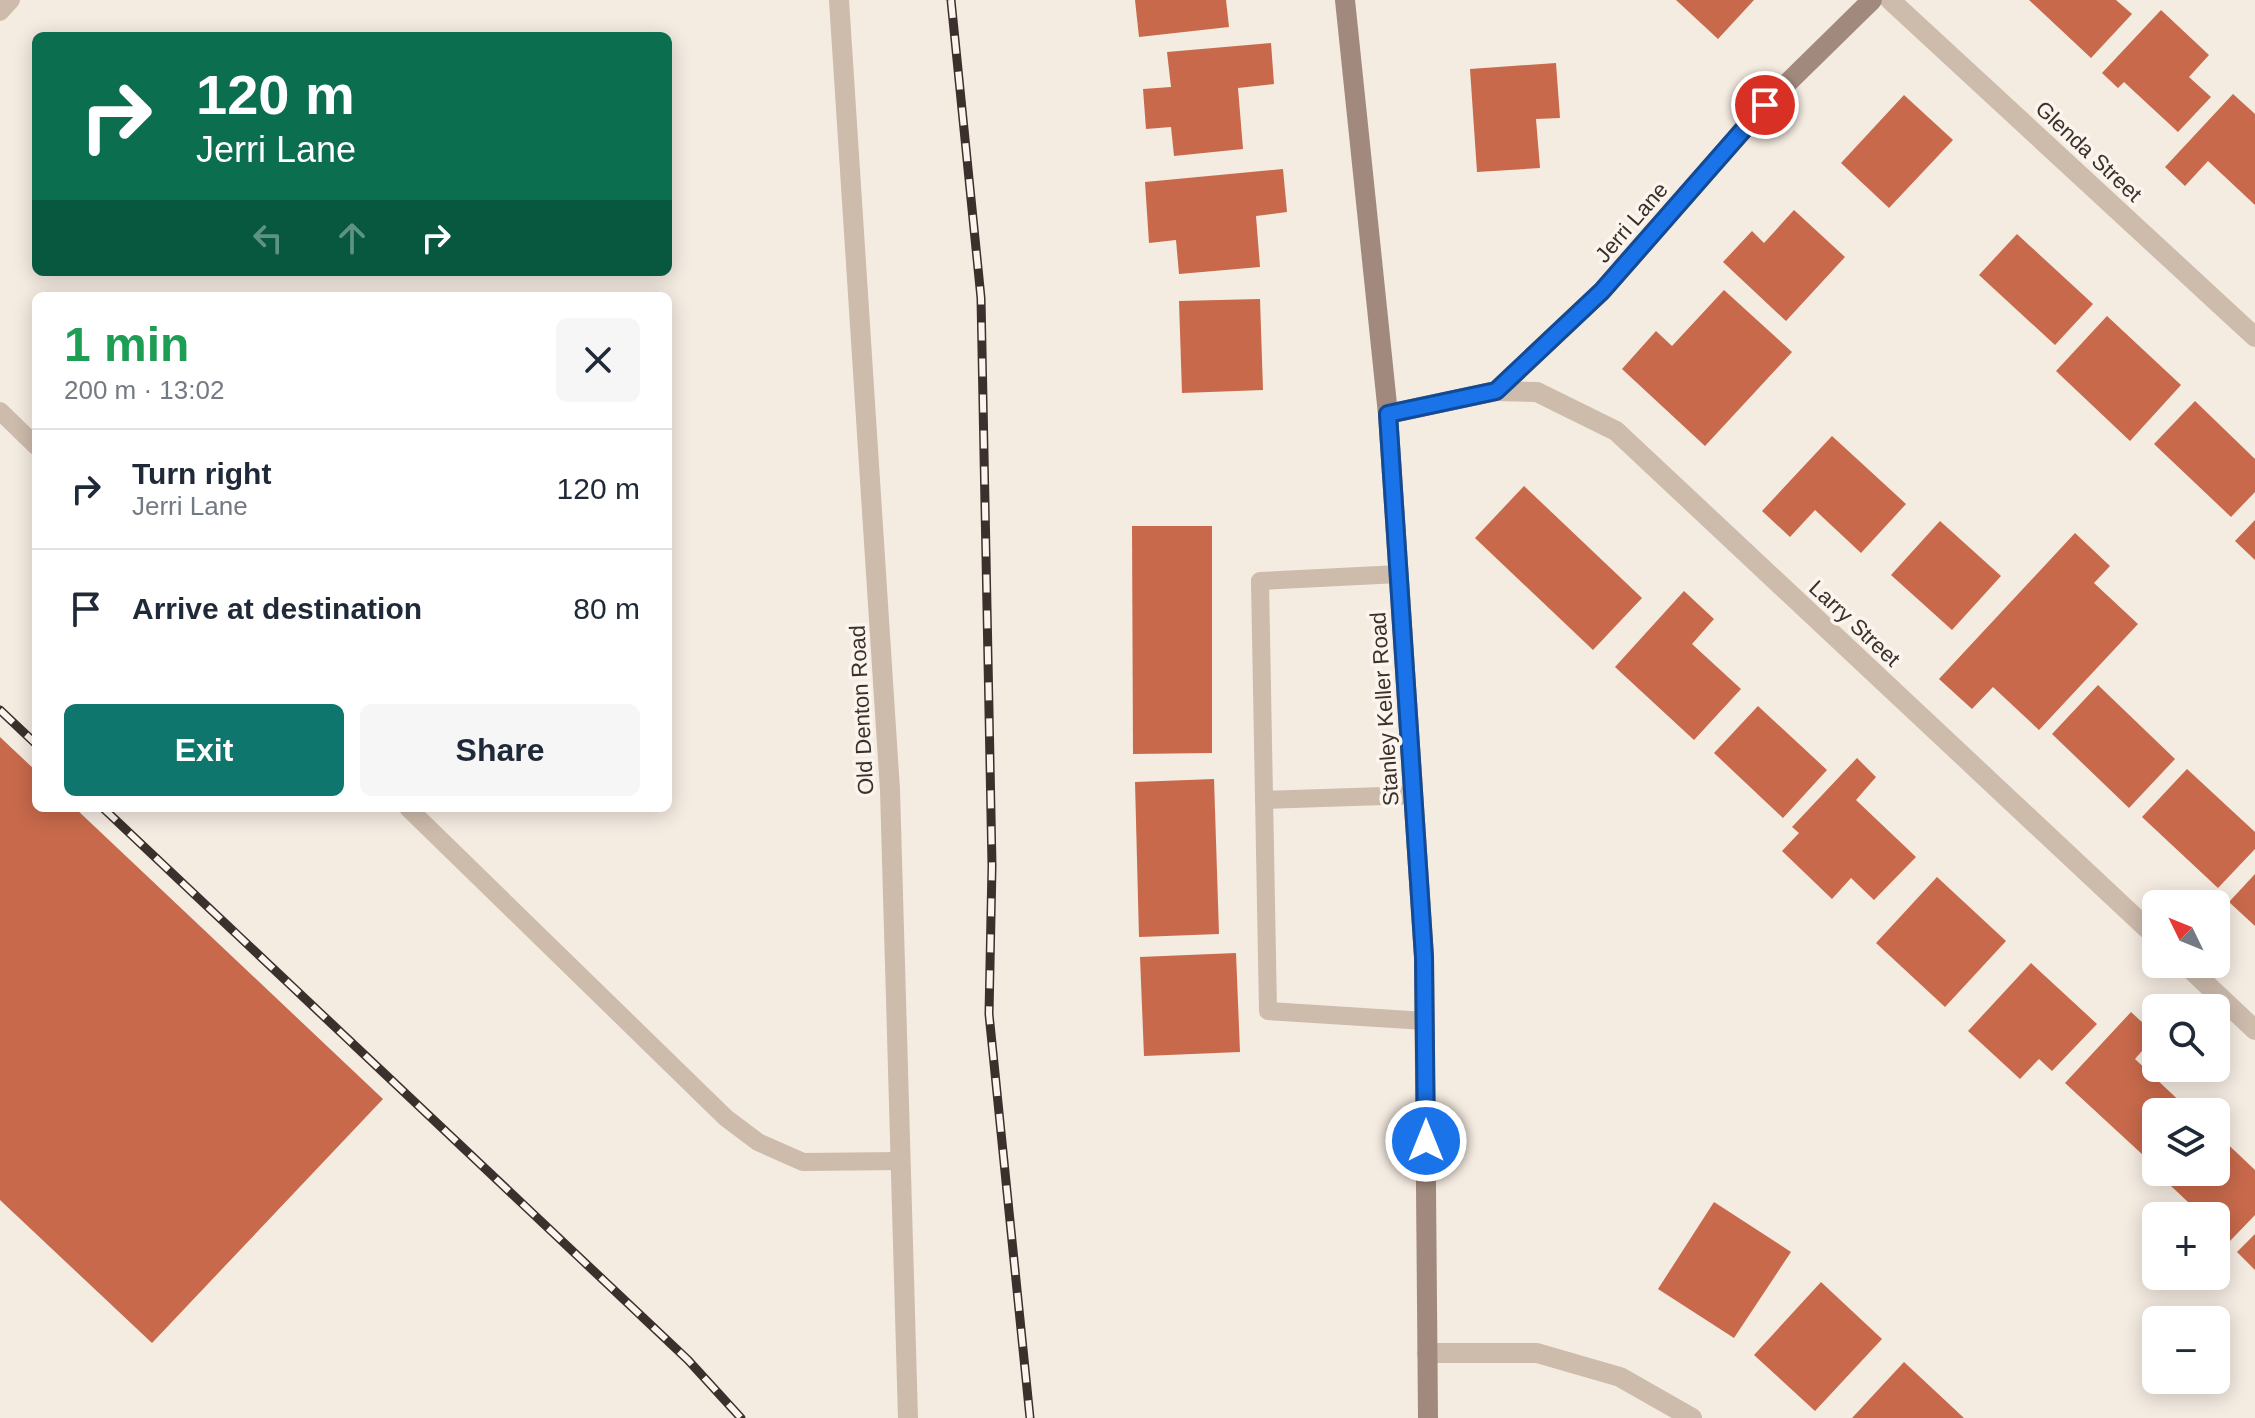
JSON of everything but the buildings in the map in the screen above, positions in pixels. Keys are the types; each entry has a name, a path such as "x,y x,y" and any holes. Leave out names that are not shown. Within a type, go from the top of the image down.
{"street":[{"name":"Old Denton Road","path":"839,0 890,790 908,1418"},
{"name":"Stanley Keller Road","path":"1345,0 1388,414 1424,957 1428,1418"},
{"name":"Jerri Lane","path":"1496,391 1602,291 1765,105 1872,0"},
{"name":"Glenda Street","path":"1890,0 2255,337"},
{"path":"1388,414 1496,391"},
{"name":"Larry Street","path":"1496,391 1537,392 1616,431 2142,924"},
{"path":"2200,978 2255,1030"},
{"path":"1427,1353 1537,1353 1620,1377 1692,1418"}],"lane":[{"path":"0,12 11,0"},
{"path":"0,411 32,442"},
{"path":"1399,574 1260,581 1268,1011 1425,1021"},
{"path":"1264,800 1414,795"},
{"path":"412,812 726,1118 758,1142 803,1162 901,1161"}],"railway":[{"path":"951,0 981,298 992,866 989,1014 1030,1418"},
{"path":"0,710 32,740"},
{"path":"107,812 688,1360 741,1418"}],"route":[{"path":"1426,1141 1424,957 1388,414 1496,391 1602,291 1765,105"}]}
